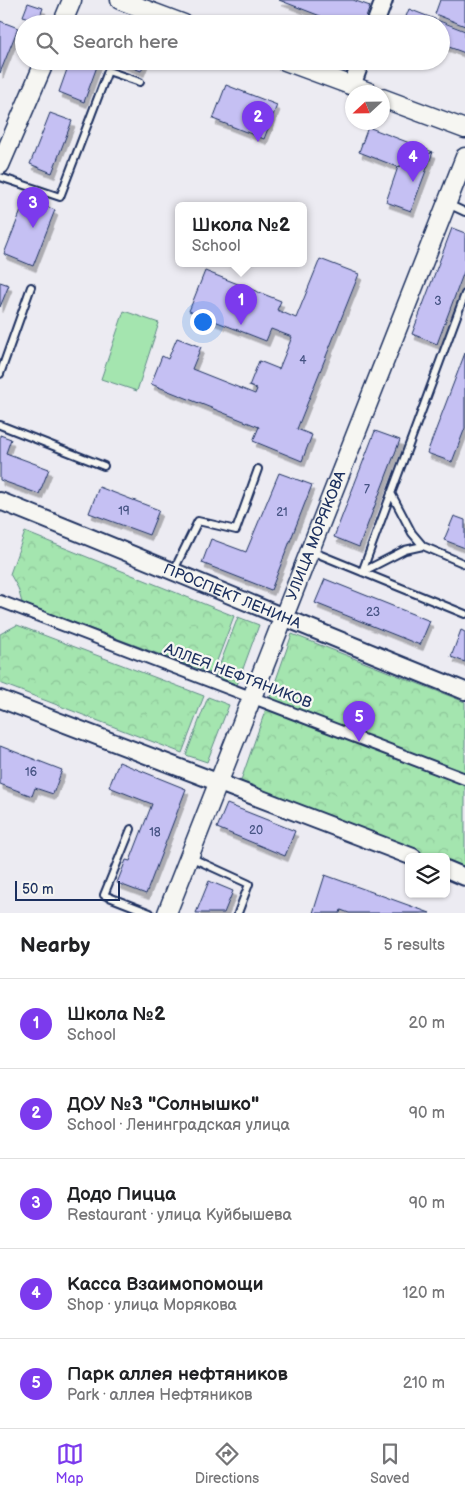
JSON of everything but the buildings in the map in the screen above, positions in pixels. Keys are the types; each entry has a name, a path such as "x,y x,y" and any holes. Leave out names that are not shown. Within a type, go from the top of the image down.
{"main road":[{"path":"66,15 72,0"},
{"path":"120,0 160,15"},
{"path":"0,165 41,70"},
{"path":"309,70 349,85"},
{"path":"390,101 465,129"},
{"name":"УЛИЦА МОРЯКОВА","path":"167,913 465,157"}],"street":[{"path":"378,15 384,0"},
{"path":"352,85 358,70"},
{"name":"ПРОСПЕКТ ЛЕНИНА","path":"0,502 174,570 283,618 465,691"},
{"name":"АЛЛЕЯ НЕФТЯНИКОВ","path":"0,601 465,779"},
{"path":"0,699 405,854"},
{"path":"450,871 465,877"}],"lane":[{"path":"0,177 60,197 108,71 140,82"},
{"path":"446,204 465,212"},
{"path":"0,374 31,287"},
{"path":"362,572 465,294"},
{"path":"0,425 104,466"},
{"path":"174,570 198,521 236,530 258,469"},
{"path":"391,493 412,533 423,546 465,564"},
{"path":"362,572 405,550 423,546"},
{"path":"310,550 465,614"},
{"path":"131,829 104,895 150,913"},
{"path":"189,856 249,884 238,913"}],"green space":[{"path":"124,311 159,323 137,391 101,379"},
{"path":"25,532 234,616 212,674 22,603 18,588 10,574"},
{"path":"238,617 259,625 237,685 215,677"},
{"path":"17,625 204,696 182,753 0,683 0,634"},
{"path":"292,634 465,702 465,872 450,866 450,853 417,853 240,783"},
{"path":"208,697 229,705 207,762 186,755"}],"place":[{"name":"ДОУ №3 \"Солнышко\"","path":"258,142"},
{"name":"Касса Взаимопомощи","path":"413,182"},
{"name":"Додо Пицца","path":"33,228"},
{"name":"Школа №2","path":"241,325"},
{"name":"Парк аллея нефтяников","path":"359,742"}]}
